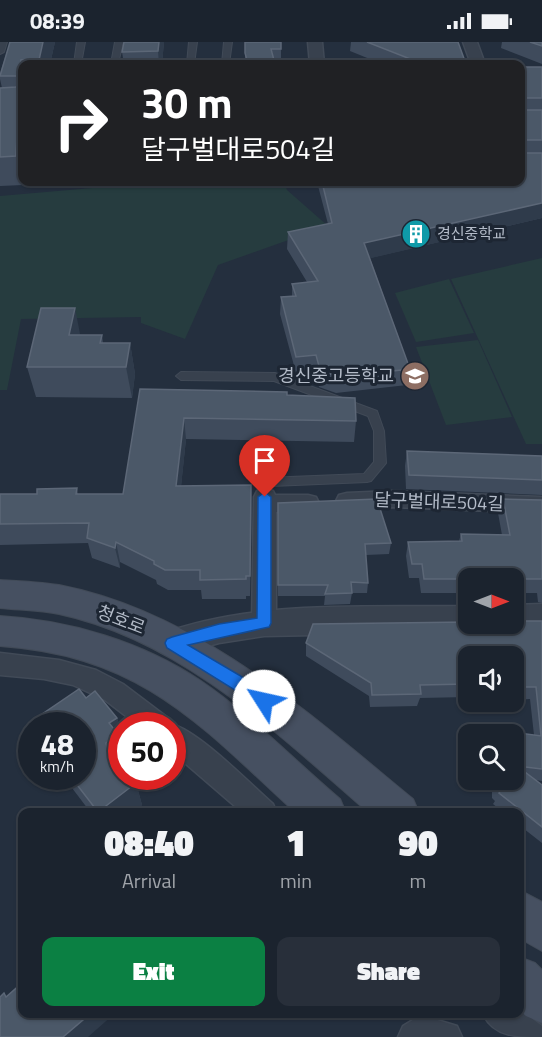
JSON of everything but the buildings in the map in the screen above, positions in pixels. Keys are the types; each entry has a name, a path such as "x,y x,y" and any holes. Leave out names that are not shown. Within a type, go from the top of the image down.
{"main road":[{"name":"청호로","path":"0,594 47,598 92,609 140,625 234,680 264,701 393,808"},
{"name":"청호로","path":"0,631 54,637 152,672 186,692 223,720 320,808"},
{"path":"524,914 542,929"},
{"path":"524,984 542,1000"}],"street":[{"path":"315,42 317,60"},
{"path":"470,42 477,60"},
{"name":"달구벌대로504길","path":"265,500 393,499 542,505"},
{"path":"264,623 265,500"},
{"path":"524,618 542,617"},
{"path":"172,643 219,630 264,623 458,618"},
{"path":"0,664 44,667 75,674 112,690 141,712"},
{"path":"186,746 257,808"},
{"path":"505,1018 531,1037"},
{"path":"414,1037 421,1031 446,1037"}],"lane":[{"path":"0,52 3,42"},
{"path":"78,60 81,42"},
{"path":"115,60 119,42"},
{"path":"191,60 193,42"},
{"path":"226,60 228,42"},
{"path":"181,376 275,377 373,414 379,431 380,463 367,478 265,482 265,500"}],"green space":[{"path":"115,186 286,186 287,190 328,226 218,265 185,339 141,323 141,317 21,319 7,390 0,390 0,196"},
{"path":"542,258 542,444 526,444 451,279"},
{"path":"449,279 474,333 416,342 395,293"},
{"path":"478,340 512,417 446,425 416,347"}],"place":[{"name":"경신중학교","path":"416,234"},
{"name":"경신중고등학교","path":"415,376"}],"route":[{"path":"264,701 172,643 219,630 264,623 265,497"}]}
